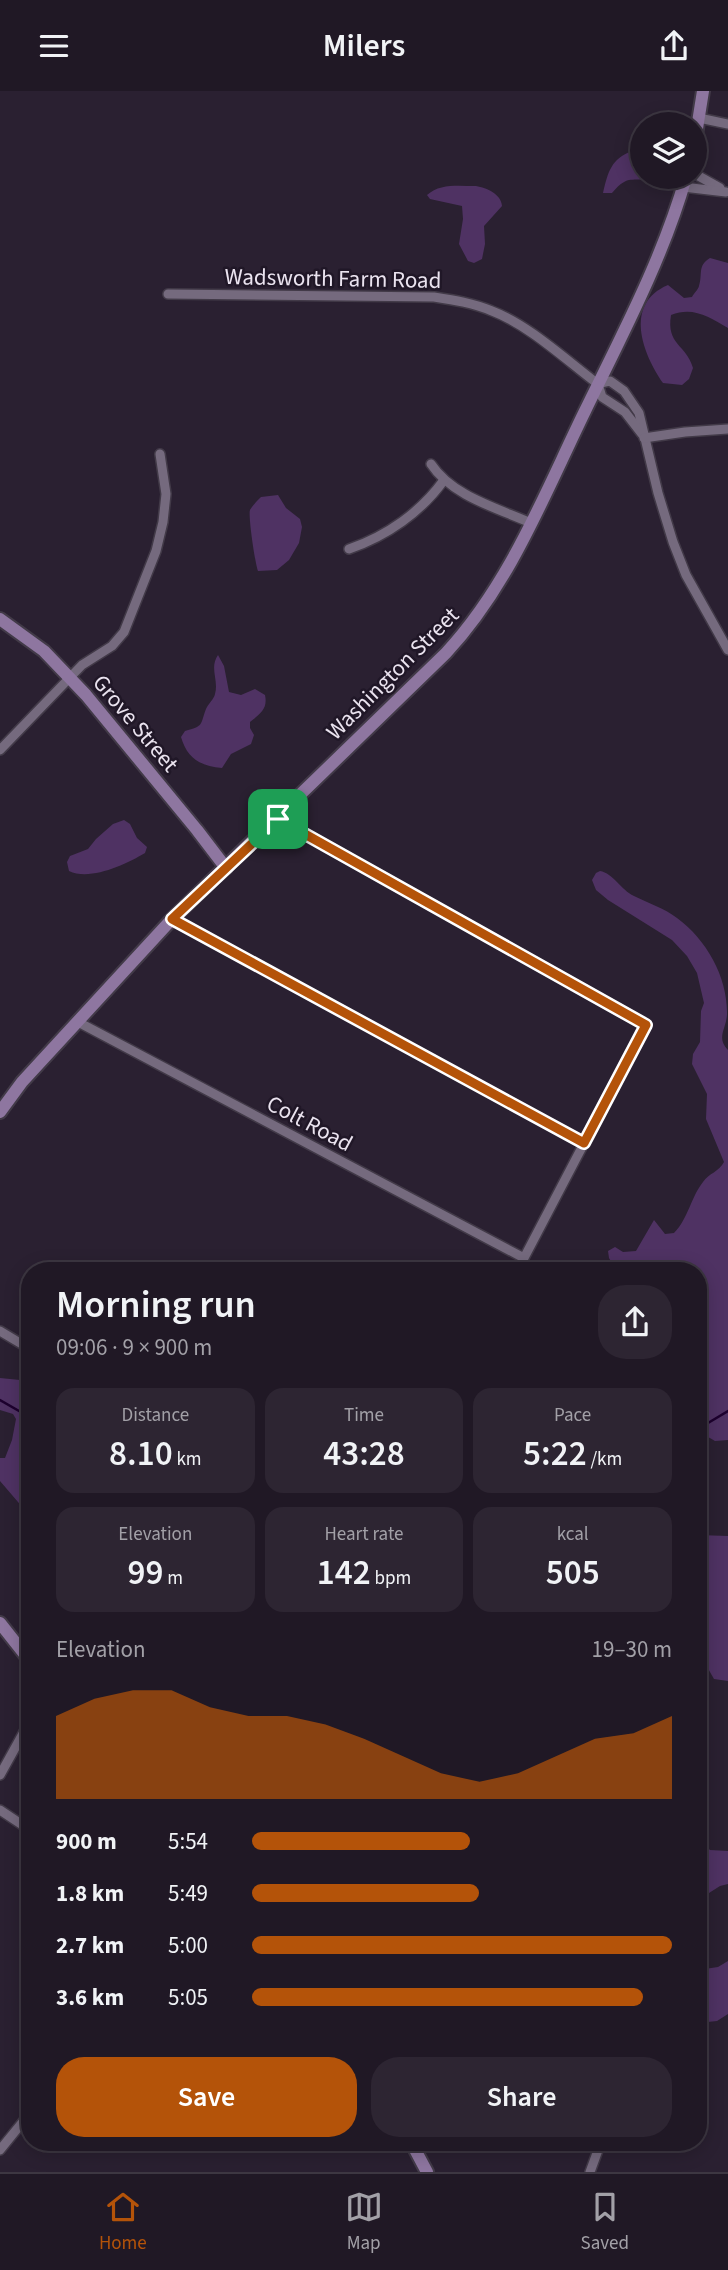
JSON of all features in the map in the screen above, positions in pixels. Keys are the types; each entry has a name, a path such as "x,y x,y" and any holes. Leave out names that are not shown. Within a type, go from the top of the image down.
{"main road":[{"path":"700,112 703,91"},
{"name":"Washington Street","path":"0,1112 22,1082 172,919 278,819 457,641 482,611 501,582 598,384 658,254 682,189"},
{"name":"Grove Street","path":"0,619 44,651 70,677 226,868"},
{"path":"0,1623 21,1650"},
{"path":"416,2151 427,2172"}],"street":[{"path":"707,120 728,124"},
{"path":"707,181 727,192"},
{"path":"707,187 727,192"},
{"name":"Wadsworth Farm Road","path":"168,294 434,297 456,300 495,312 534,335 598,384"},
{"path":"644,438 625,412 602,397 598,384 610,381 624,391 639,413 673,542 686,575 728,650"},
{"path":"644,438 728,429"},
{"path":"0,750 82,665 119,639 132,616 156,551 163,522 166,494 160,454"},
{"path":"431,464 455,489 531,523"},
{"path":"349,549 368,542 407,518 427,502 444,480"},
{"path":"172,919 584,1143 646,1025 278,819"},
{"name":"Colt Road","path":"78,1022 524,1258 584,1143"},
{"path":"0,1331 21,1344"},
{"path":"0,1775 21,1737"},
{"path":"0,1810 21,1824"},
{"path":"0,2150 21,2124"},
{"path":"590,2172 598,2151"}],"shaded area":[{"path":"630,152 630,181 612,193 603,193 612,167"},
{"path":"476,186 496,195 502,206 484,226 482,259 474,263 468,261 459,244 462,206 430,199 427,195 444,187"},
{"path":"710,258 728,263 728,328 694,312 671,315 671,333 693,368 689,379 682,385 663,383 644,344 641,317 645,304 654,293 668,285 684,298 692,297 699,286 702,267"},
{"path":"278,495 286,508 300,519 302,527 299,543 289,560 277,570 258,571 250,510 261,497"},
{"path":"218,655 224,666 229,692 241,695 255,689 265,695 266,700 262,711 250,722 254,735 251,744 231,754 222,768 196,760 181,737 185,731 200,724 214,696 214,665"},
{"path":"124,820 147,847 145,853 118,867 97,873 77,874 69,871 67,862 70,856 88,849 113,824"},
{"path":"605,872 629,893 667,911 688,927 714,961 724,987 727,1015 722,1037 728,1050 728,1440 715,1441 707,1436 707,1262 611,1262 608,1251 615,1247 623,1252 636,1251 654,1220 665,1234 674,1233 703,1182 724,1162 706,1119 707,1094 692,1064 693,1054 700,1042 701,1011 704,1003 697,973 687,956 672,940 596,890 592,880 596,873"},
{"path":"0,1378 21,1380 21,1506 0,1481 0,1458 5,1458 16,1419 13,1414 0,1410"},
{"path":"707,1535 728,1536 728,1681 714,1679 707,1667"},
{"path":"707,1847 710,1850 728,1851 728,1884 707,1894"},
{"path":"728,1961 728,2014 717,2021 707,2022 707,1969 718,1967"}],"waterway":[{"path":"0,1400 21,1412"},
{"path":"707,1423 728,1411"}],"route":[{"path":"278,819 646,1025 584,1143 172,919 278,819"}]}
